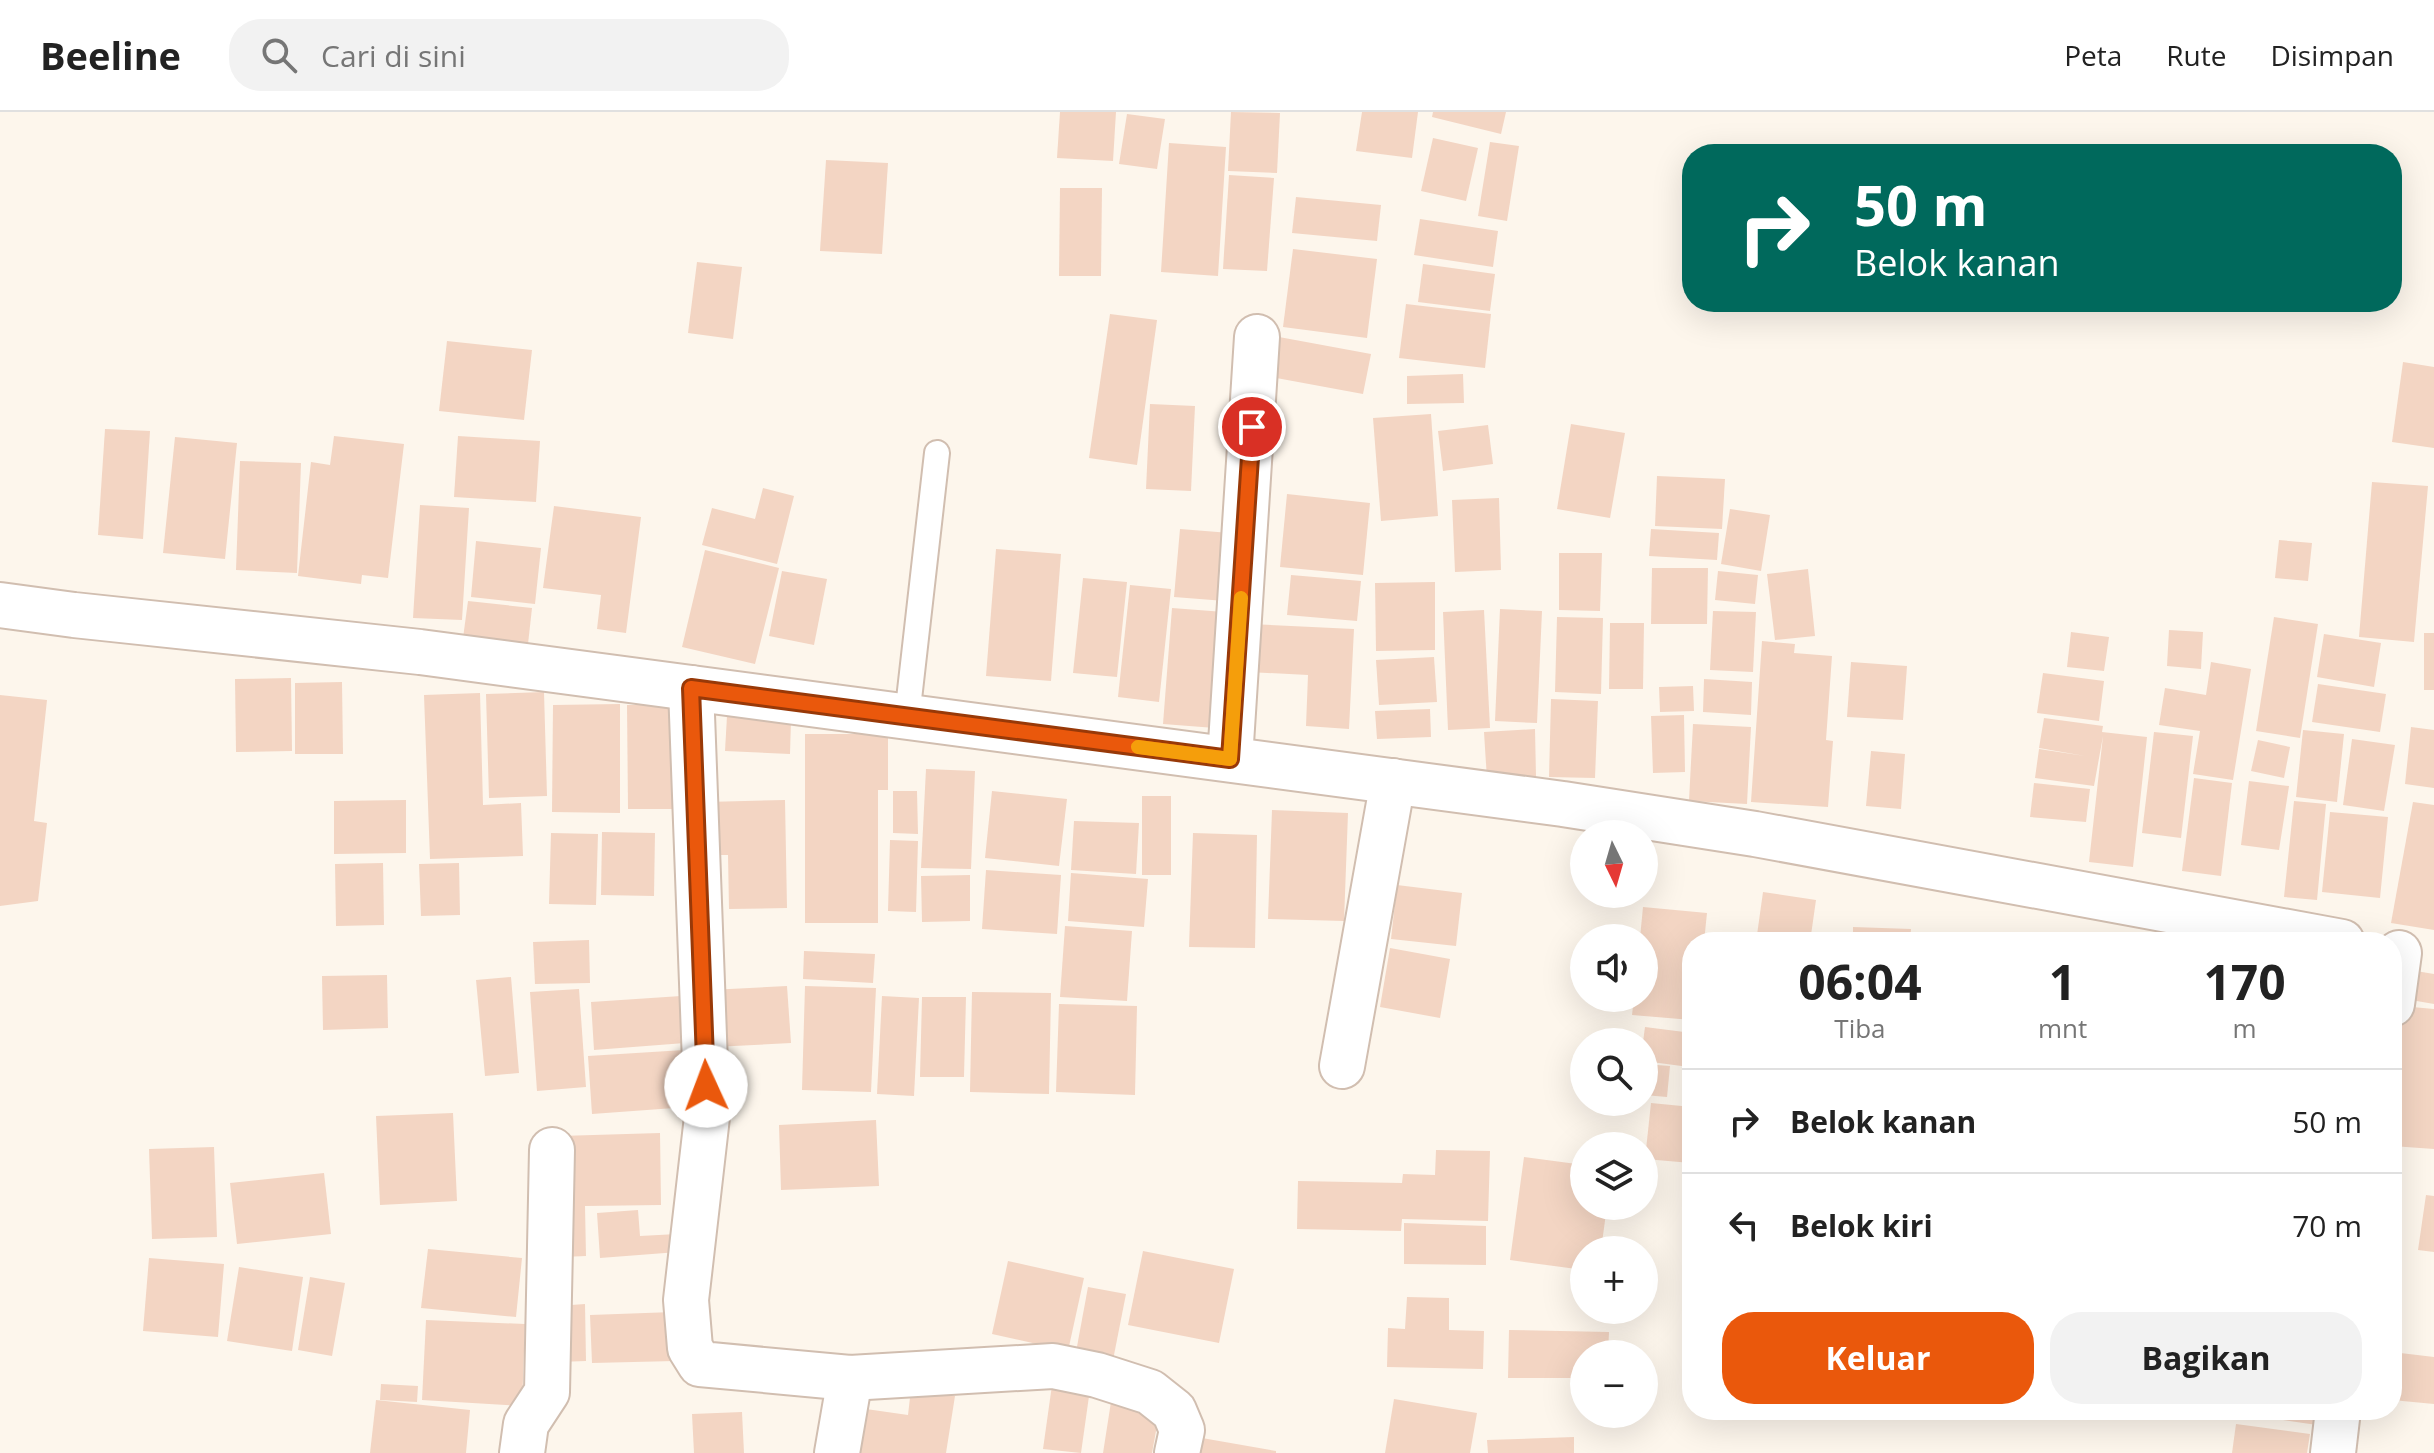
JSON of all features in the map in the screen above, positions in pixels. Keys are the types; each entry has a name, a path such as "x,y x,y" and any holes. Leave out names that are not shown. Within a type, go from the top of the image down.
{"street":[{"path":"1230,759 1257,337"},
{"path":"0,605 420,652 1563,804 1755,834 2288,932"},
{"path":"691,688 707,1117 686,1300 690,1348 700,1364 850,1378 1053,1366 1097,1375 1150,1392 1174,1411 1182,1430 1177,1453"},
{"path":"1342,1066 1393,781"},
{"path":"522,1453 526,1424 547,1392 552,1150"},
{"path":"837,1453 850,1378"},
{"path":"2333,1453 2337,1420"}],"lane":[{"path":"907,717 937,453"}],"building":[{"path":"1060,112 1116,112 1113,161 1057,158"},
{"path":"1231,112 1280,113 1277,173 1228,171"},
{"path":"1362,112 1418,112 1412,158 1356,151"},
{"path":"1433,112 1506,112 1501,134 1432,117"},
{"path":"1127,114 1165,119 1157,169 1119,164"},
{"path":"1433,138 1478,148 1466,201 1421,191"},
{"path":"1490,142 1519,146 1507,221 1478,216"},
{"path":"1169,143 1226,147 1218,276 1161,272"},
{"path":"826,160 888,163 882,254 820,251"},
{"path":"1229,175 1274,178 1267,271 1223,269"},
{"path":"1060,188 1102,188 1101,276 1059,276"},
{"path":"1296,197 1381,205 1377,241 1292,233"},
{"path":"1420,219 1498,231 1493,267 1414,255"},
{"path":"1293,249 1377,259 1367,338 1283,327"},
{"path":"697,262 742,267 733,339 688,333"},
{"path":"1423,264 1495,274 1490,311 1418,302"},
{"path":"1406,304 1491,314 1485,368 1399,358"},
{"path":"1110,314 1157,320 1137,465 1089,458"},
{"path":"1279,337 1371,354 1363,394 1271,377"},
{"path":"447,341 532,350 524,420 439,411"},
{"path":"2403,362 2434,367 2434,448 2392,442"},
{"path":"1463,374 1464,403 1407,404 1407,376"},
{"path":"1150,404 1195,406 1191,491 1146,489"},
{"path":"1431,414 1438,516 1381,521 1373,418"},
{"path":"1571,424 1625,433 1610,518 1557,509"},
{"path":"1488,425 1493,464 1443,471 1438,431"},
{"path":"105,429 150,431 143,539 98,535"},
{"path":"334,436 404,444 388,578 362,575 361,584 298,576 311,462 330,465"},
{"path":"458,436 540,441 536,502 454,497"},
{"path":"175,437 237,443 225,559 163,553"},
{"path":"240,461 301,463 297,573 236,570"},
{"path":"1657,476 1725,479 1722,529 1655,526"},
{"path":"2372,482 2428,486 2414,642 2359,637"},
{"path":"763,488 794,496 777,564 702,545 712,508 755,519"},
{"path":"1287,494 1370,503 1363,575 1280,567"},
{"path":"1499,498 1501,570 1455,572 1452,500"},
{"path":"420,505 469,508 462,620 413,618"},
{"path":"554,506 641,517 626,633 597,629 601,595 543,588"},
{"path":"1730,509 1770,515 1761,571 1721,564"},
{"path":"1180,529 1230,533 1225,601 1174,597"},
{"path":"1651,529 1719,533 1717,560 1649,556"},
{"path":"2279,540 2312,543 2308,581 2275,578"},
{"path":"476,541 541,548 535,604 471,597"},
{"path":"996,549 1061,554 1051,681 986,676"},
{"path":"705,550 779,568 755,664 682,647"},
{"path":"1559,553 1602,553 1600,611 1559,610"},
{"path":"1652,568 1708,568 1707,624 1651,624"},
{"path":"1808,569 1815,636 1775,640 1767,574"},
{"path":"782,571 827,579 814,645 769,636"},
{"path":"1718,571 1758,575 1755,604 1715,600"},
{"path":"1291,575 1361,581 1357,621 1287,615"},
{"path":"1083,578 1127,582 1117,677 1073,673"},
{"path":"1435,582 1435,650 1376,651 1375,583"},
{"path":"1130,585 1171,589 1159,702 1118,697"},
{"path":"468,601 532,608 528,644 463,638"},
{"path":"1172,608 1224,612 1215,728 1163,724"},
{"path":"1500,609 1542,611 1537,723 1495,721"},
{"path":"1484,610 1490,728 1448,730 1443,612"},
{"path":"1713,611 1756,612 1753,672 1710,670"},
{"path":"1557,617 1603,618 1601,694 1555,692"},
{"path":"2274,617 2318,624 2300,738 2256,731"},
{"path":"1610,623 1644,623 1643,689 1609,689"},
{"path":"1251,624 1354,629 1349,729 1306,726 1308,675 1248,672"},
{"path":"2169,630 2203,632 2201,669 2167,666"},
{"path":"2071,632 2109,637 2104,671 2067,667"},
{"path":"2424,633 2434,633 2434,690 2424,690"},
{"path":"2324,634 2381,643 2374,687 2317,677"},
{"path":"1762,641 1795,644 1794,653 1832,656 1826,740 1833,741 1828,807 1751,802"},
{"path":"1434,657 1437,702 1379,705 1376,660"},
{"path":"1851,662 1907,666 1903,720 1847,717"},
{"path":"2211,662 2251,669 2233,780 2193,774 2200,731 2159,725 2165,688 2206,695"},
{"path":"2043,673 2104,681 2099,721 2037,713"},
{"path":"291,678 292,751 236,752 235,679"},
{"path":"1704,679 1752,682 1751,715 1703,712"},
{"path":"342,682 343,754 295,754 295,683"},
{"path":"2318,684 2386,694 2380,732 2312,722"},
{"path":"1693,686 1694,711 1660,712 1659,687"},
{"path":"544,692 547,796 489,798 486,694"},
{"path":"480,693 483,805 521,803 523,856 430,859 424,695"},
{"path":"0,695 47,700 34,821 47,823 38,901 0,906"},
{"path":"1551,699 1598,701 1595,778 1549,777"},
{"path":"620,704 620,813 552,812 553,705"},
{"path":"627,705 675,705 676,809 628,809"},
{"path":"1430,709 1431,737 1377,739 1375,711"},
{"path":"1684,715 1685,772 1653,773 1651,716"},
{"path":"727,716 791,719 790,754 725,751"},
{"path":"2044,718 2103,726 2102,732 2147,737 2133,867 2089,862 2103,736 2094,786 2035,778 2039,749 2085,756 2039,748"},
{"path":"1693,724 1751,727 1747,804 1689,801"},
{"path":"2411,727 2434,730 2434,788 2405,784"},
{"path":"1535,729 1536,777 1487,779 1484,732"},
{"path":"2303,730 2344,734 2337,802 2296,797"},
{"path":"2154,732 2193,736 2181,838 2142,833"},
{"path":"805,734 888,734 888,790 878,790 878,923 805,923"},
{"path":"2352,739 2395,745 2384,811 2343,805"},
{"path":"2258,740 2290,747 2284,778 2251,771"},
{"path":"1871,751 1905,754 1901,809 1866,806"},
{"path":"926,769 975,771 971,869 921,868"},
{"path":"2194,778 2232,783 2221,876 2182,871"},
{"path":"2249,781 2289,786 2279,850 2241,845"},
{"path":"2034,783 2090,789 2086,822 2030,817"},
{"path":"893,791 917,791 918,834 893,833"},
{"path":"992,791 1067,799 1059,866 985,858"},
{"path":"1142,796 1171,796 1171,875 1142,875"},
{"path":"406,800 406,853 334,854 334,801"},
{"path":"785,800 787,908 729,909 728,855 707,855 706,802"},
{"path":"2294,801 2326,804 2317,900 2284,897"},
{"path":"2413,802 2434,805 2434,930 2391,923"},
{"path":"1272,810 1348,813 1344,921 1268,919"},
{"path":"2330,812 2388,817 2380,898 2322,892"},
{"path":"1074,821 1139,823 1136,874 1071,870"},
{"path":"602,832 655,833 654,896 601,895"},
{"path":"551,833 598,834 596,905 549,904"},
{"path":"1193,833 1257,835 1255,948 1189,947"},
{"path":"890,840 918,841 916,912 888,911"},
{"path":"383,863 384,925 336,926 335,864"},
{"path":"459,863 460,915 421,916 419,864"},
{"path":"986,870 1061,875 1057,934 982,929"},
{"path":"1071,873 1148,879 1144,927 1068,921"},
{"path":"970,875 970,921 922,922 921,876"},
{"path":"1397,885 1462,893 1456,946 1391,939"},
{"path":"1763,892 1816,900 1811,932 1757,932"},
{"path":"1643,908 1707,913 1705,932 1682,932 1682,1019 1632,1015 1632,1012 1658,1012 1658,924 1641,924"},
{"path":"1065,926 1132,931 1127,1001 1060,997"},
{"path":"1853,927 1911,929 1911,932 1853,932"},
{"path":"589,940 590,983 535,984 533,942"},
{"path":"1390,948 1450,959 1440,1018 1380,1007"},
{"path":"804,951 875,954 873,983 803,979"},
{"path":"2416,971 2434,974 2434,1004 2411,1000"},
{"path":"387,975 388,1028 323,1030 322,976"},
{"path":"511,977 519,1073 485,1076 476,980"},
{"path":"787,986 791,1043 714,1047 710,990"},
{"path":"805,986 876,988 871,1092 802,1090"},
{"path":"579,989 586,1087 537,1091 530,992"},
{"path":"972,992 1051,993 1049,1094 970,1092"},
{"path":"681,996 685,1043 594,1050 591,1002"},
{"path":"882,996 919,998 914,1096 877,1094"},
{"path":"922,997 966,997 964,1077 920,1077"},
{"path":"1059,1004 1137,1006 1135,1095 1056,1092"},
{"path":"2402,1006 2434,1009 2434,1149 2402,1147"},
{"path":"1658,1029 1682,1032 1682,1066 1658,1063"},
{"path":"684,1050 688,1107 592,1114 588,1056"},
{"path":"1658,1065 1670,1066 1667,1097 1658,1096"},
{"path":"1658,1104 1682,1106 1682,1162 1658,1160 1658,1132 1648,1132 1650,1116 1658,1116"},
{"path":"453,1113 457,1201 380,1205 376,1116"},
{"path":"876,1120 879,1186 781,1190 779,1125"},
{"path":"660,1133 661,1205 585,1206 586,1256 563,1257 560,1136"},
{"path":"214,1147 217,1237 152,1239 149,1149"},
{"path":"1436,1150 1490,1151 1488,1221 1402,1219 1401,1231 1297,1229 1298,1181 1402,1183 1403,1174 1435,1175"},
{"path":"1524,1157 1570,1163 1570,1220 1605,1220 1603,1236 1570,1236 1570,1268 1510,1260"},
{"path":"324,1173 331,1234 237,1244 230,1183"},
{"path":"2426,1195 2434,1196 2434,1252 2418,1250"},
{"path":"638,1210 640,1236 677,1234 678,1252 600,1258 597,1213"},
{"path":"1404,1223 1486,1226 1486,1265 1404,1264"},
{"path":"428,1249 522,1258 516,1317 421,1308"},
{"path":"1143,1251 1234,1269 1219,1343 1128,1325"},
{"path":"149,1258 224,1264 218,1337 143,1331"},
{"path":"1008,1261 1084,1278 1068,1351 992,1334"},
{"path":"239,1267 303,1277 292,1351 227,1341"},
{"path":"310,1277 345,1283 332,1356 298,1350"},
{"path":"1088,1287 1126,1294 1113,1360 1076,1352"},
{"path":"1407,1297 1449,1298 1449,1330 1484,1331 1483,1369 1387,1367 1388,1328 1405,1329"},
{"path":"585,1304 586,1361 559,1362 557,1306"},
{"path":"673,1312 675,1361 592,1363 590,1315"},
{"path":"426,1320 525,1324 522,1406 422,1400"},
{"path":"1509,1330 1609,1332 1609,1340 1570,1340 1570,1378 1508,1378"},
{"path":"2402,1353 2434,1357 2434,1404 2402,1401"},
{"path":"381,1384 418,1386 417,1402 380,1400"},
{"path":"1052,1385 1090,1389 1081,1453 1043,1449"},
{"path":"911,1389 955,1396 946,1453 859,1453 866,1409 908,1415"},
{"path":"1394,1399 1477,1413 1470,1453 1385,1453"},
{"path":"376,1400 470,1410 466,1453 370,1453"},
{"path":"1111,1402 1160,1409 1152,1453 1103,1453"},
{"path":"742,1412 744,1453 694,1453 692,1414"},
{"path":"2282,1420 2318,1420 2317,1425"},
{"path":"2236,1424 2310,1434 2307,1453 2232,1453"},
{"path":"1574,1437 1574,1453 1488,1453 1487,1440"},
{"path":"1202,1438 1276,1451 1276,1453 1199,1453"}],"slow traffic":[{"path":"1138,747 1230,759 1241,598"}],"route":[{"path":"706,1086 691,688 1230,759 1252,427"}]}
